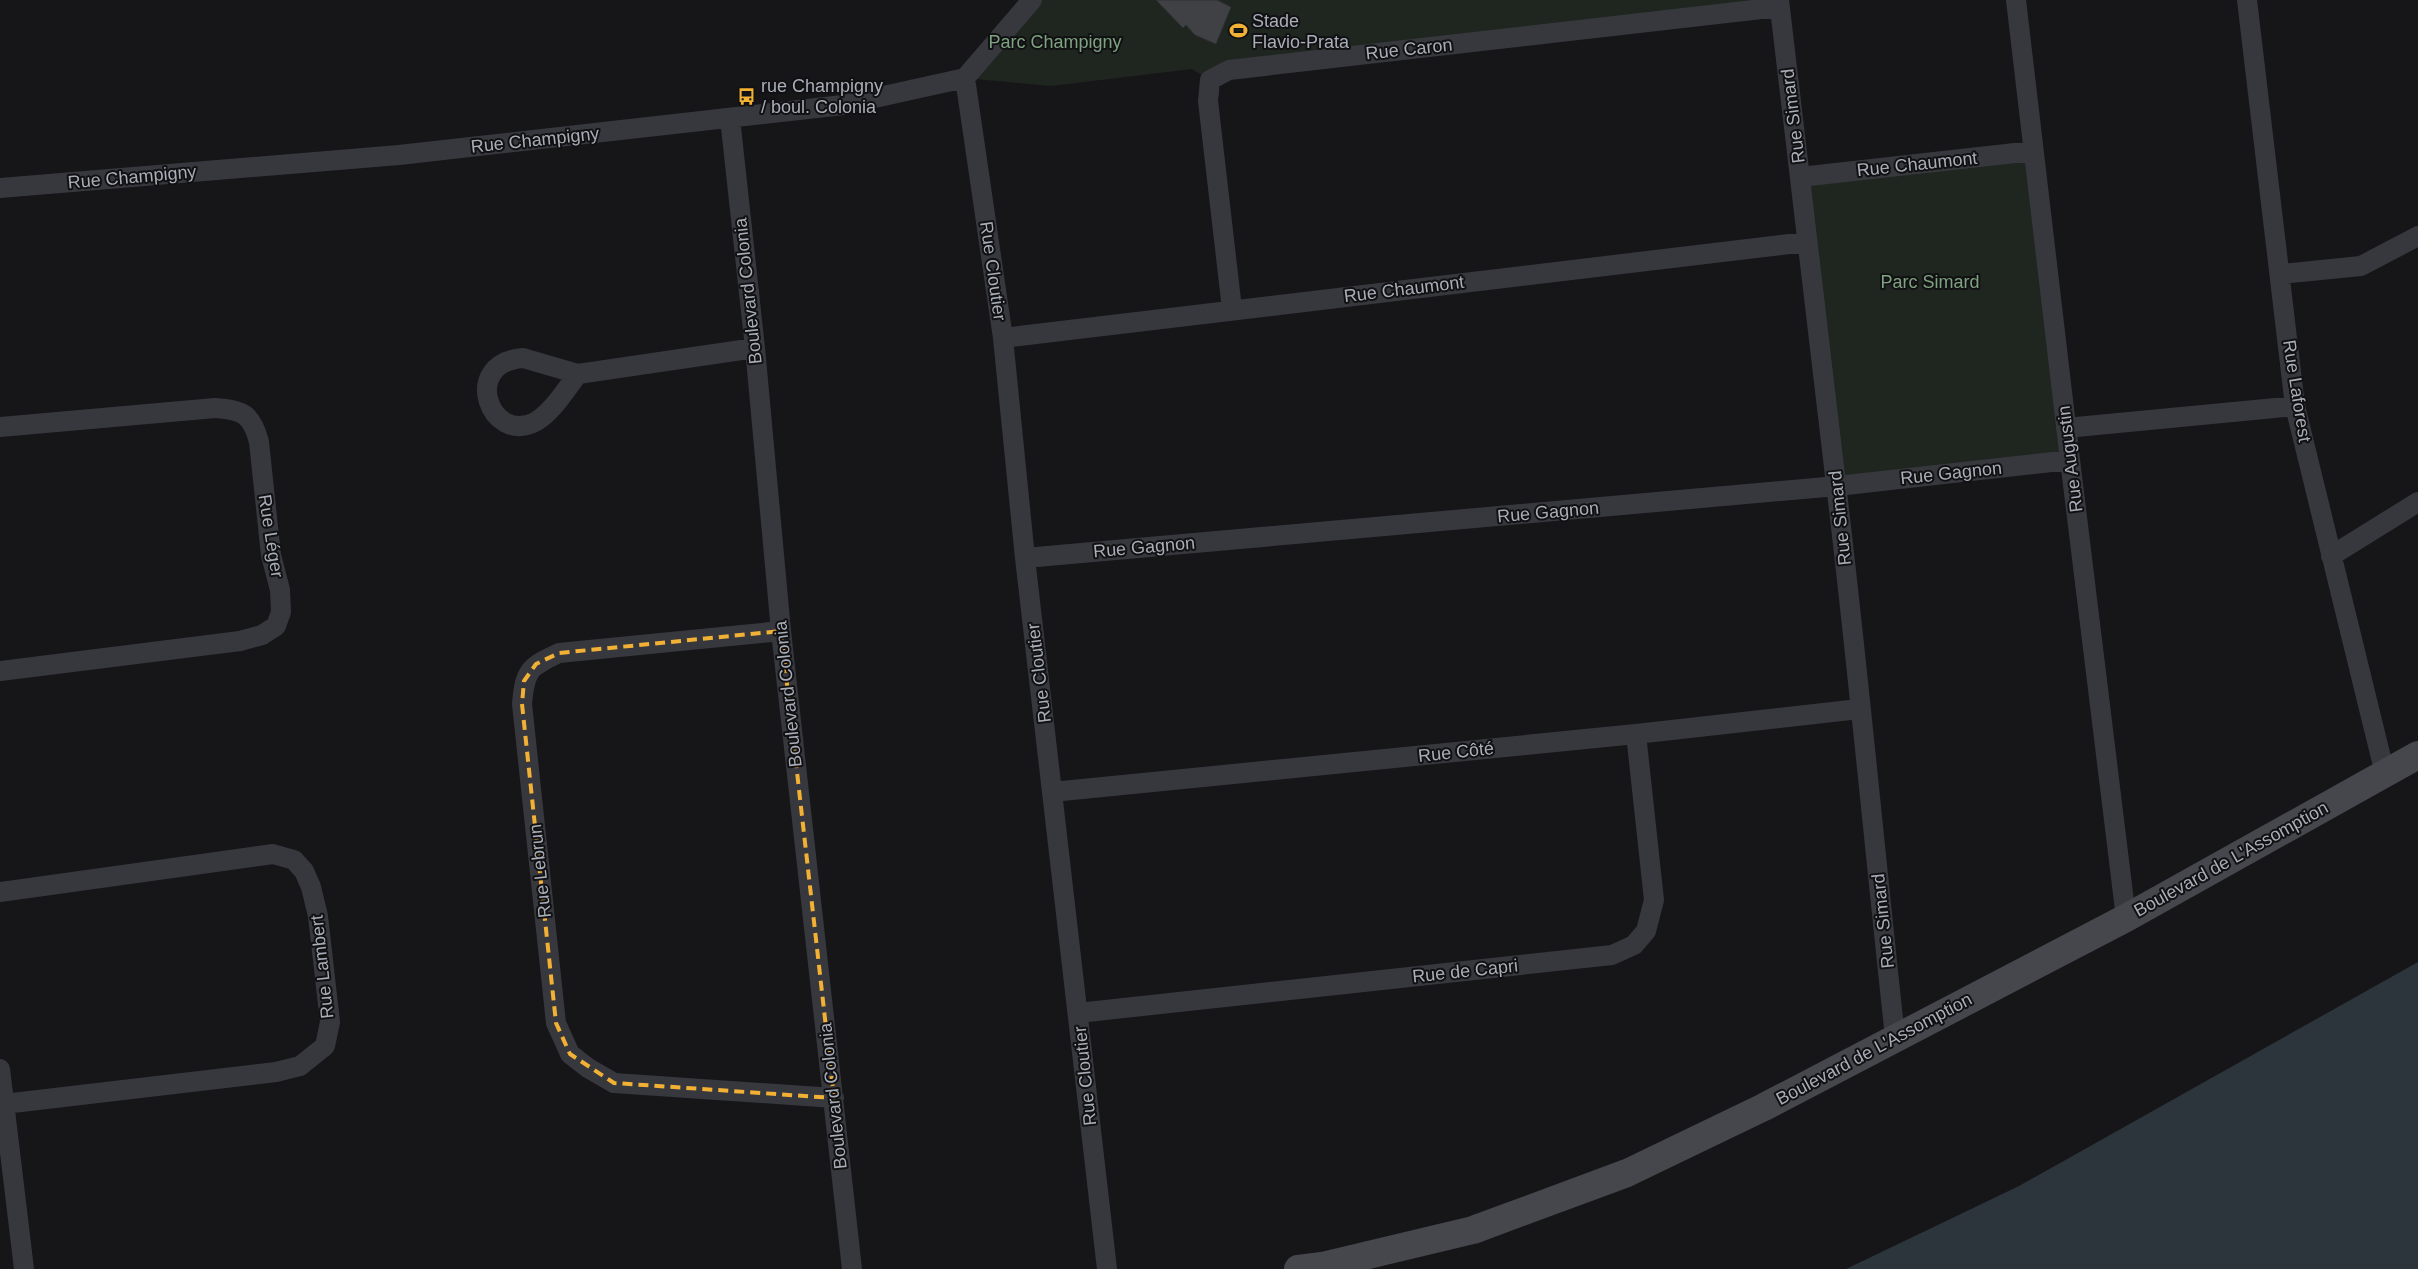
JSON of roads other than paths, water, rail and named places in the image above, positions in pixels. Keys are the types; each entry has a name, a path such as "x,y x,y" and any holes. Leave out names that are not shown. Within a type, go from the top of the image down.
{"street":[{"path":"965,78 1032,0"},
{"name":"Rue Augustin","path":"2016,0 2126,918"},
{"name":"Rue Laforest","path":"2247,0 2296,406 2385,774"},
{"name":"Rue Simard","path":"1779,4 1806,242 1837,486 1895,1037"},
{"name":"Rue Caron","path":"1232,309 1208,101 1210,80 1229,70 1779,4"},
{"name":"Rue Champigny","path":"0,188 399,155 730,118 843,105 965,78"},
{"name":"Rue Cloutier","path":"965,78 1003,338 1025,558 1107,1269"},
{"name":"Boulevard Colonia","path":"730,118 755,348 781,631 852,1269"},
{"name":"Rue Chaumont","path":"1800,176 2033,151"},
{"path":"2281,274 2361,266 2418,236"},
{"name":"Rue Chaumont","path":"1003,338 1232,309 1806,242"},
{"path":"578,374 755,348"},
{"path":"2066,428 2296,406"},
{"name":"Rue Léger","path":"0,427 215,408 232,409 245,413 255,425 259,442 271,555 280,590 281,612 276,626 262,636 240,641 0,671"},
{"name":"Rue Gagnon","path":"1025,558 1837,486 2070,460"},
{"path":"2331,556 2418,502"},
{"name":"Rue Lebrun","path":"781,631 559,653 536,664 524,681 522,704 556,1023 570,1054 588,1068 614,1082 834,1098"},
{"name":"Rue Côté","path":"1052,792 1636,734 1860,709"},
{"name":"Rue de Capri","path":"1078,1013 1612,955 1634,945 1646,931 1654,900 1636,734"},
{"name":"Boulevard de L'Assomption","path":"1298,1269 1322,1266 1473,1230 1627,1173 1764,1107 2126,918 2418,755"},
{"name":"Rue Lambert","path":"0,892 273,854 294,860 304,871 318,916 330,1022 325,1046 300,1066 276,1072 4,1104"},
{"path":"0,1069 24,1269"}],"place":[{"name":"Stade Flavio-Prata","path":"1238,31"},
{"name":"rue Champigny / boul. Colonia","path":"747,96"}],"park label":[{"name":"Parc Champigny","path":"1055,42"},
{"name":"Parc Simard","path":"1930,282"}]}
